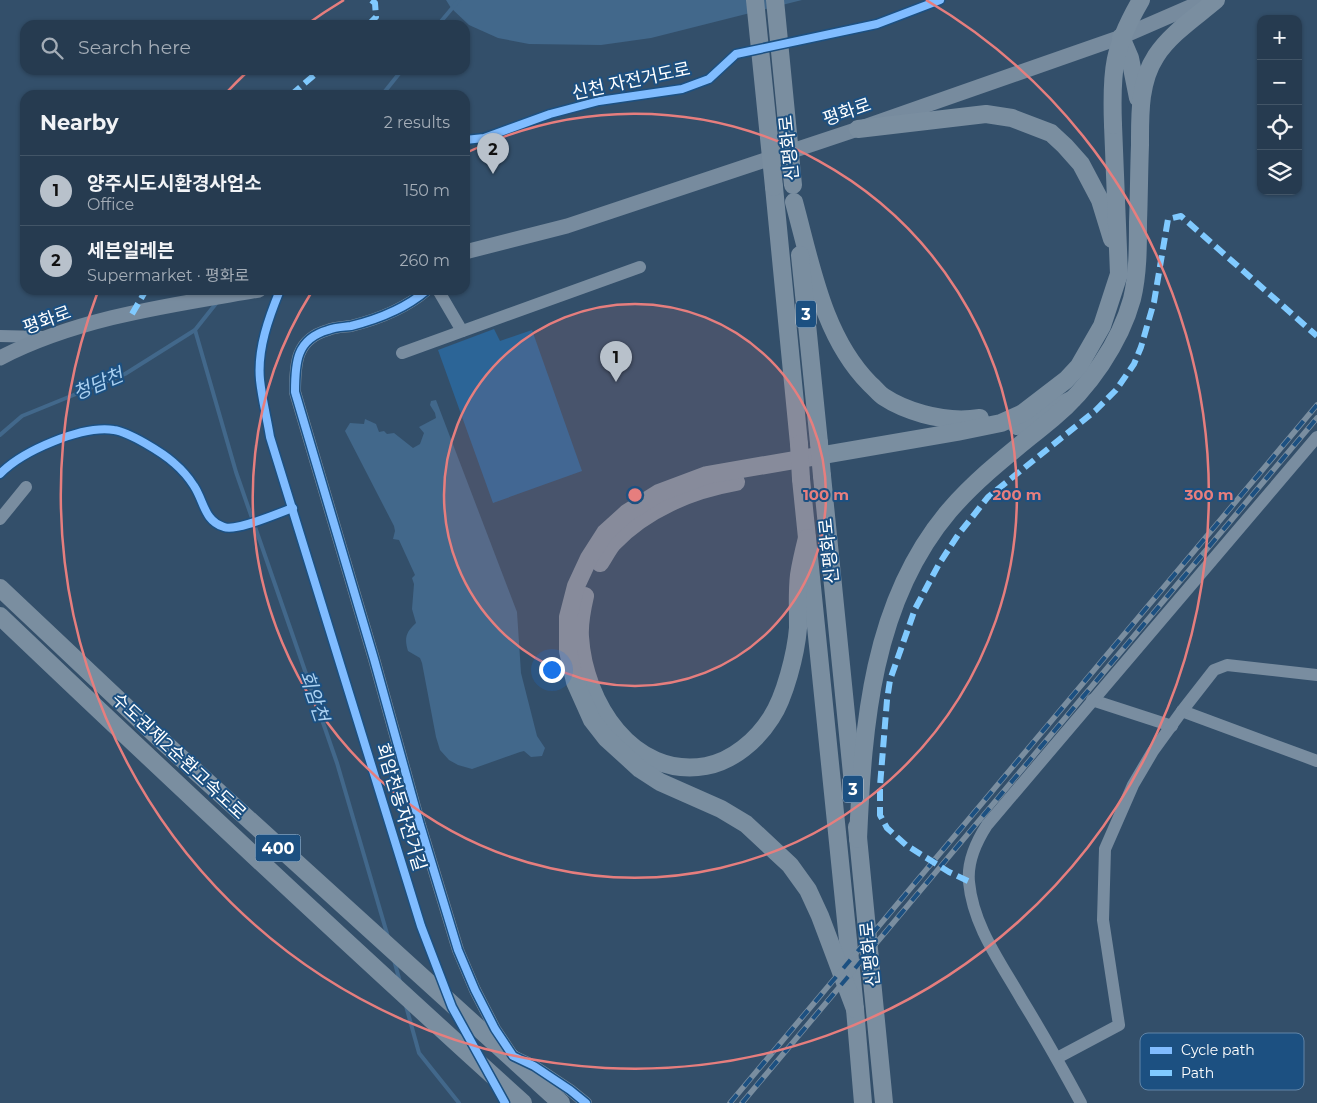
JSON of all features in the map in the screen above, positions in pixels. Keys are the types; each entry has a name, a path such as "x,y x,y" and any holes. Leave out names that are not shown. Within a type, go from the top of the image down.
{"highway":[{"name":"신평화로","path":"755,0 855,1009 862,1103"},
{"name":"신평화로","path":"775,0 884,1103"},
{"path":"855,1009 820,916 808,890 790,865 746,824 721,809 660,782 640,770 606,738 592,720 575,682 568,651 568,617 576,586 589,558 605,533 627,513 659,493 707,475 1001,423 1023,413 1066,380 1079,366 1102,326 1119,274 1112,77 1117,50 1129,21 1141,0"},
{"path":"858,839 860,786 868,704 884,631 912,566 929,536 950,509 995,464 1055,417 1091,380 1103,362 1132,299 1138,245 1140,108 1148,73 1163,46 1216,0"},
{"path":"1121,37 1130,58 1140,108"},
{"path":"858,129 986,114 1012,118 1051,133 1081,164 1100,200 1119,274"},
{"path":"794,194 817,286 842,348 860,373 883,396 907,409 933,417 965,420 1001,414 1042,399"},
{"path":"807,538 799,576 798,630 782,695 771,718 754,738 735,754 716,764 693,768 674,767 657,762 637,750 621,736 605,716 592,690 584,662 580,637 580,616 586,593 596,570 612,544 634,524 666,504 714,486 990,436 1018,426 1073,399"},
{"name":"수도권제2순환고속도로","path":"0,588 173,751 560,1103"},
{"name":"수도권제2순환고속도로","path":"0,616 366,960 523,1103"}],"main road":[{"name":"평화로","path":"470,251 567,226 858,129 1121,37 1206,0"},
{"name":"평화로","path":"0,358 52,336 107,320 166,306 230,295"}],"street":[{"path":"402,352 640,267"},
{"path":"421,295 412,303 385,315 351,326 330,329 311,338 304,345 297,358 295,392 458,950 475,990 495,1029 513,1056 534,1066 586,1103"},
{"path":"441,295 462,331"},
{"path":"0,336 52,336"},
{"path":"1081,1103 1057,1058 988,941 975,913 968,880 970,861 977,840 987,825 1092,700 1317,437"},
{"path":"0,519 26,487"},
{"path":"1057,1058 1119,1025 1103,920 1104,849 1133,786 1153,751 1214,670 1227,665 1317,675"},
{"path":"1092,700 1172,726"},
{"path":"1182,711 1317,761"}],"shaded area":[{"path":"446,0 802,0 651,38 601,45 529,44 498,38 470,25 470,20 464,20 451,8"},
{"path":"494,329 500,341 532,330 582,471 493,503 438,350"},
{"path":"436,400 517,612 521,673 537,736 545,748 542,756 531,757 524,751 472,769 449,760 440,750 436,737 422,663 420,658 408,651 407,636 410,629 416,623 412,609 414,584 412,578 415,575 399,540 393,539 394,526 345,431 350,423 364,424 365,419 376,424 379,432 394,433 413,448 420,444 424,433 419,427 436,418 430,405 431,401"}],"waterway":[{"name":"회암천","path":"442,20 459,0"},
{"name":"회암천","path":"386,90 398,75"},
{"name":"회암천","path":"218,301 195,330 236,472 337,763 388,937"},
{"name":"청담천","path":"0,435 22,416 125,374 195,330"},
{"name":"회암천","path":"394,960 400,982"},
{"name":"회암천","path":"406,1006 419,1053 459,1103"}],"railway":[{"path":"730,1103 1317,405"},
{"path":"742,1103 1317,418"}],"marked path":[{"path":"371,0 375,3 376,17 373,20"},
{"path":"297,90 314,75"},
{"path":"968,881 949,872 906,845 887,828 880,815 880,786 890,680 915,609 939,564 958,535 988,497 1095,411 1116,390 1134,364 1154,302 1168,219 1181,216 1317,336"},
{"path":"132,314 143,295"}],"cycle path":[{"name":"신천 자전거도로","path":"470,139 484,138 550,114 599,101 682,89 709,79 736,54 877,24 940,0"},
{"name":"회암천동자전거길","path":"278,295 268,322 260,357 260,380 270,437 421,926 452,1007 505,1103"},
{"name":"회암천동자전거길","path":"421,295 382,317 351,326 331,329 309,339 303,346 297,362 295,392 458,950 475,990 495,1029 513,1056 534,1066 586,1103"},
{"path":"0,474 23,457 53,442 86,432 114,430 146,444 177,465 192,483 208,515 217,524 230,528 238,527 293,508"}],"place":[{"name":"세븐일레븐","path":"493,174"},
{"name":"양주시도시환경사업소","path":"616,382"}]}
